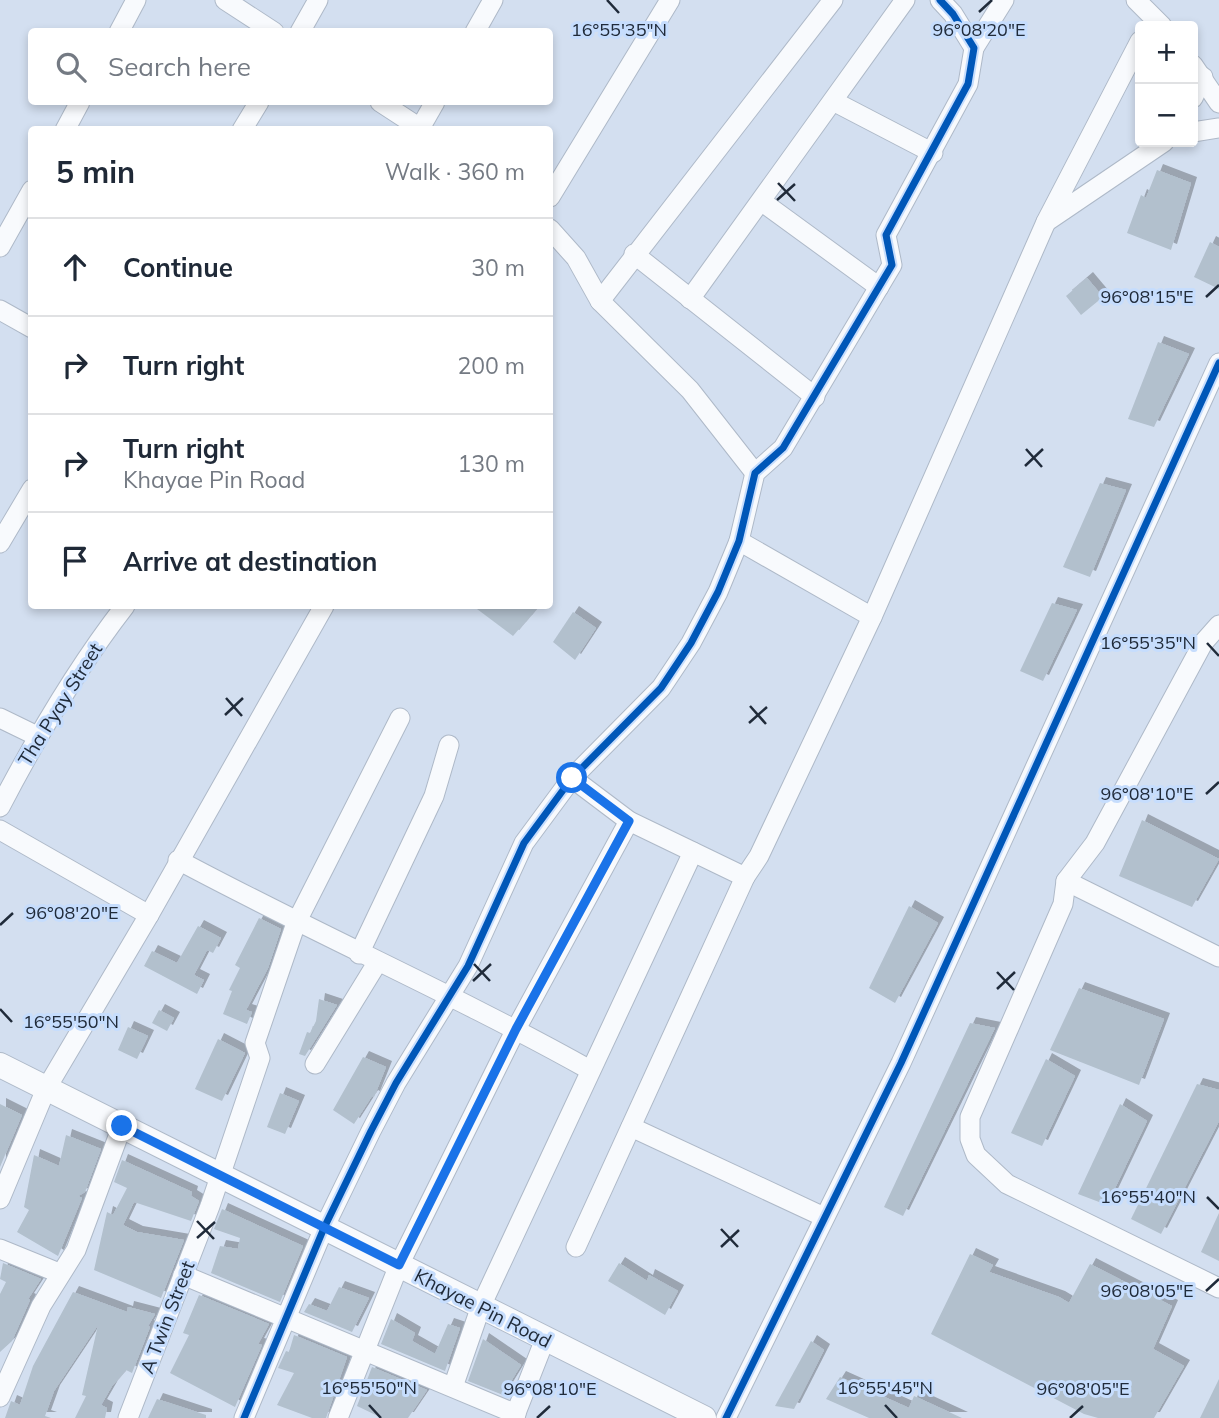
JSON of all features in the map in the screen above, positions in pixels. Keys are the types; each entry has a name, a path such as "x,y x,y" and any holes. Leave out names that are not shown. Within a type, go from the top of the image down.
{"main road":[{"name":"Khayae Pin Road","path":"0,1065 704,1418"}],"street":[{"path":"121,28 136,0"},
{"path":"225,0 268,28"},
{"path":"302,28 318,0"},
{"path":"477,28 493,0"},
{"path":"553,192 670,0"},
{"path":"600,301 833,0"},
{"path":"690,299 905,0"},
{"path":"940,0 953,14 974,48"},
{"path":"244,1418 324,1228 396,1083 450,998 524,843 572,778 661,688 691,643 718,592 739,541 755,473 783,448 892,265 886,234 933,153 968,85 974,48 1004,0"},
{"path":"1136,0 1156,17"},
{"path":"576,1247 707,954 745,877 759,856 872,617 1046,222 1135,51"},
{"path":"1198,71 1219,103"},
{"path":"833,101 933,153"},
{"path":"67,126 78,105"},
{"path":"244,126 257,105"},
{"path":"384,105 416,126"},
{"path":"422,126 433,105"},
{"path":"1198,131 1219,128"},
{"path":"1046,222 1157,147"},
{"path":"0,247 28,197"},
{"path":"761,201 879,287"},
{"path":"553,232 576,258 600,301 690,390 755,473"},
{"path":"634,254 815,397"},
{"path":"0,310 28,326"},
{"path":"726,1418 901,1063 1219,363"},
{"path":"0,543 28,496"},
{"path":"739,541 872,617"},
{"name":"Tha Pyay Street","path":"0,807 37,736 85,658 123,609"},
{"path":"0,1199 46,1089 149,915 322,609"},
{"path":"1219,625 1203,643 1095,843 1066,881 1063,904 975,1097 970,1117 976,1155 1006,1184 1219,1288"},
{"path":"0,718 37,736"},
{"name":"A Twin Street","path":"128,1418 220,1176 260,1058 256,1043 296,923 400,718"},
{"path":"359,954 435,796 449,746"},
{"path":"572,778 629,821 745,877"},
{"path":"338,1418 399,1265 516,1029 629,821"},
{"path":"0,830 149,915"},
{"path":"453,1387 481,1307 692,852"},
{"path":"178,860 296,923 516,1029 590,1070"},
{"path":"1066,881 1219,957"},
{"path":"315,1064 377,963"},
{"path":"0,1397 59,1273 76,1250 122,1126"},
{"path":"631,1128 824,1217"},
{"path":"0,1249 59,1273"},
{"path":"183,1275 288,1316 515,1416 545,1339"}],"building":[{"path":"1157,170 1191,183 1171,250 1127,233 1141,195 1146,198"},
{"path":"1210,242 1219,247 1219,289 1194,277"},
{"path":"1087,278 1103,297 1081,315 1066,296"},
{"path":"1158,342 1189,354 1154,427 1128,419"},
{"path":"1100,483 1126,490 1090,577 1063,567"},
{"path":"1052,603 1077,610 1043,681 1020,671"},
{"path":"477,609 536,609 513,636"},
{"path":"573,612 596,628 575,660 553,642"},
{"path":"1142,820 1219,859 1192,907 1119,876"},
{"path":"909,906 938,923 895,1003 869,988"},
{"path":"259,918 281,929 268,968 246,1010 252,1012 247,1024 223,1014 232,991 229,990 240,968 235,965"},
{"path":"198,926 221,938 213,953 207,950 194,975 204,980 197,994 144,966 152,951 177,963"},
{"path":"1079,988 1164,1019 1139,1085 1050,1050"},
{"path":"319,999 337,1005 305,1056 299,1054 307,1032 310,1033 316,1021"},
{"path":"159,1010 174,1018 167,1031 152,1023"},
{"path":"970,1023 995,1028 903,1216 884,1207"},
{"path":"128,1027 148,1036 137,1059 118,1050"},
{"path":"218,1039 245,1053 222,1101 195,1089"},
{"path":"363,1057 386,1067 374,1097 372,1096 354,1124 333,1110"},
{"path":"1046,1059 1075,1076 1042,1146 1011,1133"},
{"path":"1197,1084 1219,1090 1219,1121 1161,1234 1131,1219"},
{"path":"280,1093 299,1101 285,1134 267,1127"},
{"path":"0,1104 22,1115 0,1167"},
{"path":"1120,1104 1147,1121 1107,1205 1078,1194"},
{"path":"66,1135 101,1149 85,1192 78,1196 82,1198 58,1256 17,1232 29,1210 24,1207 34,1155 59,1166"},
{"path":"122,1160 192,1192 191,1196 199,1201 191,1221 134,1202 123,1225 137,1232 184,1240 161,1298 94,1270 107,1212 113,1215 127,1188 114,1182"},
{"path":"222,1209 303,1246 280,1302 211,1273 220,1246 238,1249 240,1238 214,1229"},
{"path":"1219,1213 1219,1261 1201,1252"},
{"path":"970,1254 993,1265 989,1272 1069,1303 1090,1264 1172,1306 1153,1349 1184,1366 1154,1418 1098,1418 1084,1414 931,1334"},
{"path":"3,1263 41,1279 28,1299 30,1300 12,1341 0,1352 0,1294 6,1282 0,1279"},
{"path":"619,1263 647,1281 649,1275 678,1291 665,1315 608,1281"},
{"path":"339,1287 369,1298 352,1332 304,1312 309,1304 327,1311"},
{"path":"73,1292 127,1312 128,1307 155,1314 148,1326 150,1327 132,1373 126,1370 112,1386 101,1405 107,1408 105,1418 75,1418 86,1396 82,1395 98,1325 54,1391 45,1416 51,1418 5,1418 11,1401 20,1405 33,1366"},
{"path":"199,1295 269,1324 258,1344 262,1345 235,1407 170,1373 189,1335 183,1333"},
{"path":"391,1319 415,1333 412,1341 435,1354 448,1324 460,1328 445,1371 381,1344"},
{"path":"294,1335 347,1357 326,1418 312,1418 277,1405 294,1373 278,1368 286,1351 289,1352"},
{"path":"483,1339 521,1365 505,1391 510,1394 508,1397 468,1381"},
{"path":"811,1341 824,1350 794,1409 775,1406"},
{"path":"372,1367 427,1390 408,1418 382,1418 357,1406"},
{"path":"840,1377 909,1408 914,1396 962,1418 869,1418 826,1399"},
{"path":"1219,1379 1219,1418 1200,1418"},
{"path":"157,1399 206,1415 206,1418 148,1418"}],"cycle path":[{"path":"244,1418 324,1228 371,1131 396,1083 468,966 524,843 572,778 661,688 691,643 718,592 739,541 755,473 783,448 892,265 886,235 968,84 974,48 953,14 940,0"},
{"path":"726,1418 901,1063 1219,363"}],"route":[{"path":"122,1126 399,1265 516,1029 629,821 572,778"}]}
